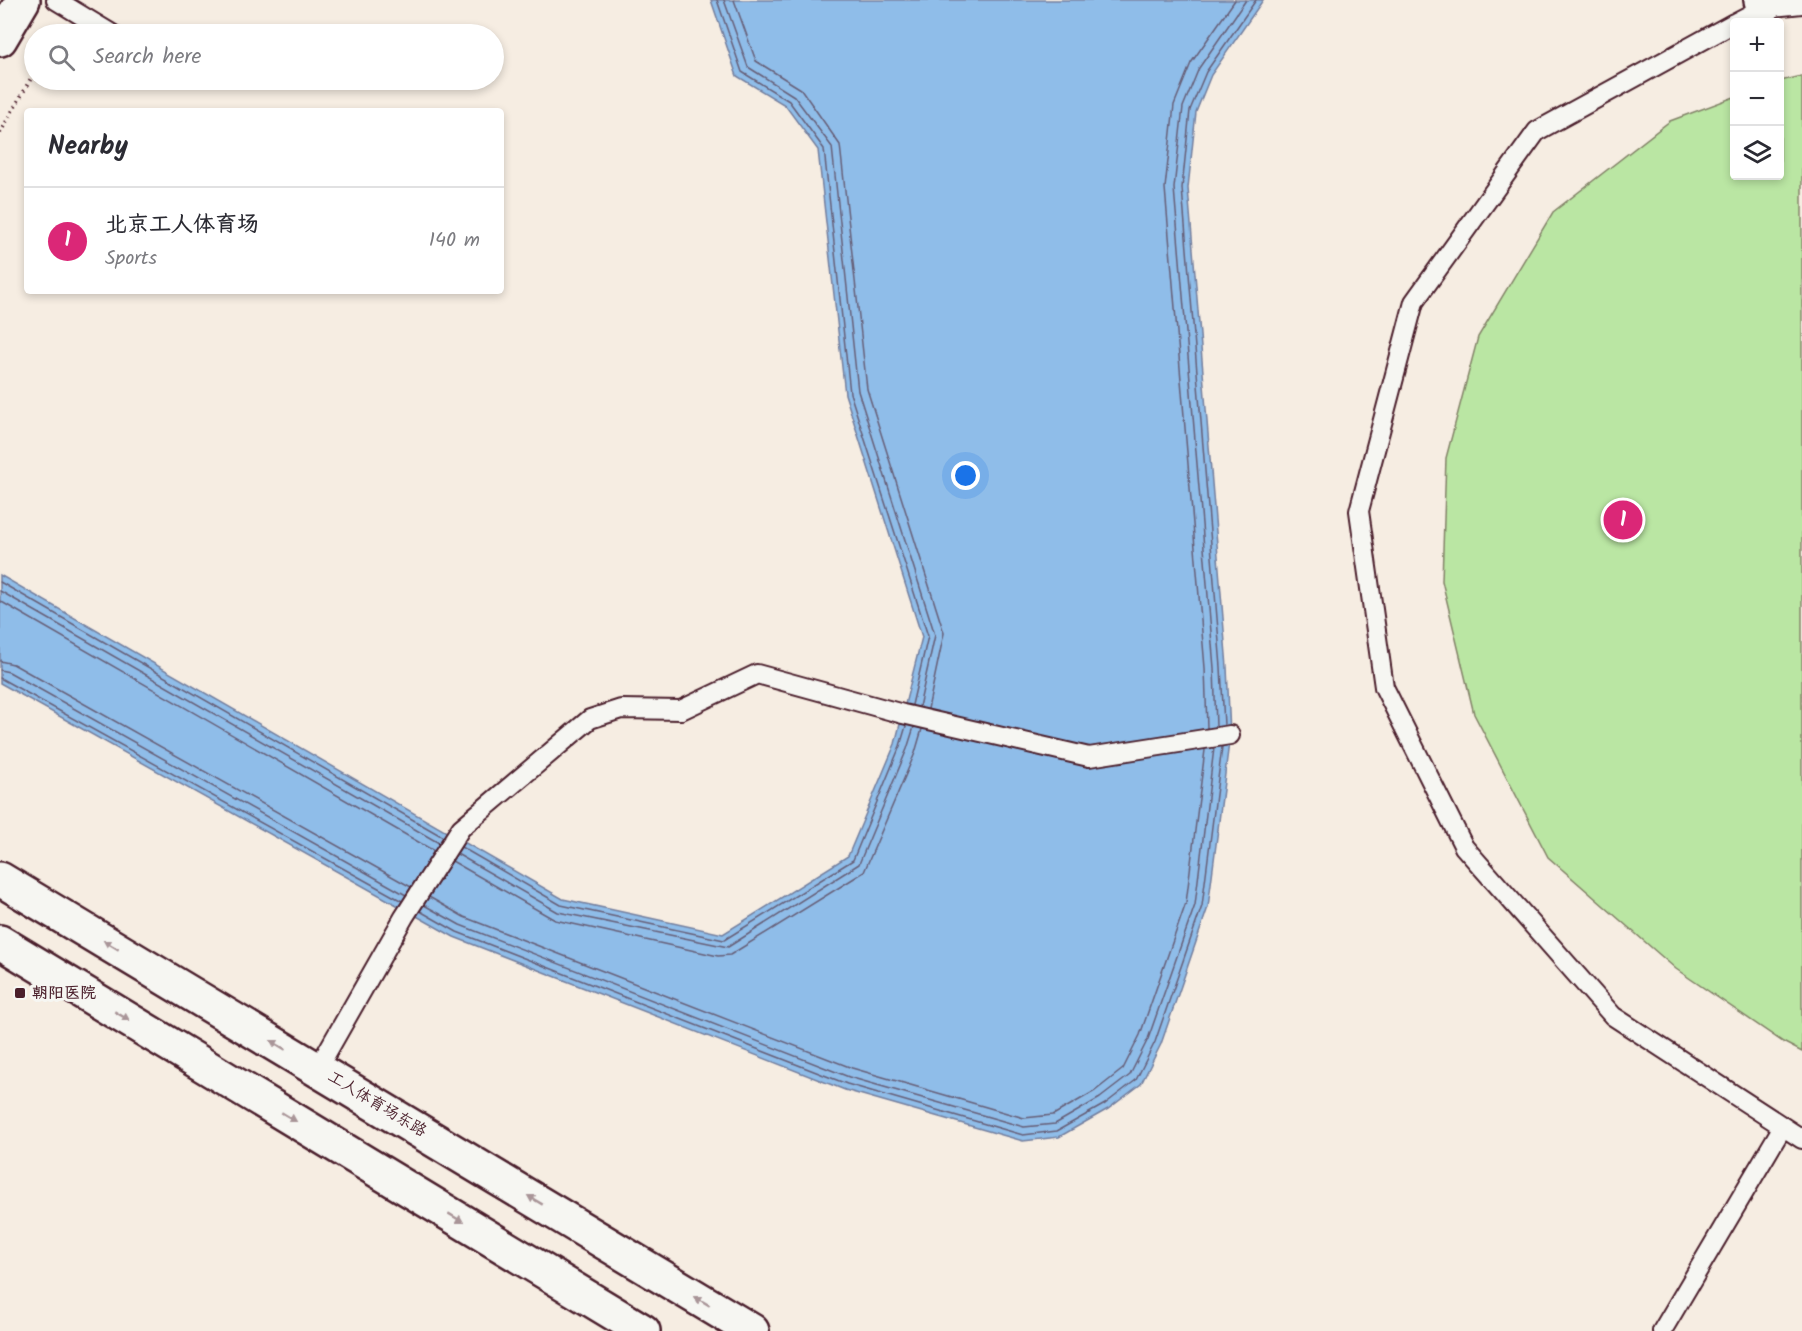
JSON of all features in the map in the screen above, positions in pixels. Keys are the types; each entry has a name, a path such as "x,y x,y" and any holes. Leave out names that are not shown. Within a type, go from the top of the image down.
{"main road":[{"path":"0,39 23,0"},
{"name":"工人体育场东路","path":"0,879 318,1068 752,1331"},
{"path":"0,942 643,1331"}],"lane":[{"path":"56,0 96,24"},
{"path":"1802,4 1749,13 1538,131 1414,302 1359,511 1384,687 1464,848 1613,1016 1782,1128 1802,1138"},
{"path":"318,1068 404,917 461,828 590,719 621,709 681,711 757,674 903,714 1089,757 1230,735"},
{"path":"1662,1331 1782,1128"}],"path":[{"path":"0,133 24,90"}],"green space":[{"path":"1802,76 1802,1052 1783,1042 1676,969 1548,857 1474,714 1442,581 1446,458 1478,337 1553,212 1670,121 1730,98 1730,180 1784,180 1784,80"}],"water":[{"path":"711,0 1263,0 1211,75 1196,112 1188,188 1227,667 1230,735 1208,907 1161,1044 1141,1084 1108,1109 1059,1137 1023,1141 845,1090 454,937 0,683 0,575 563,899 723,934 848,856 895,744 922,637 845,394 818,150 785,105 737,76"}],"place":[{"name":"北京工人体育场","path":"1623,520"},
{"name":"朝阳医院","path":"20,993"}]}
